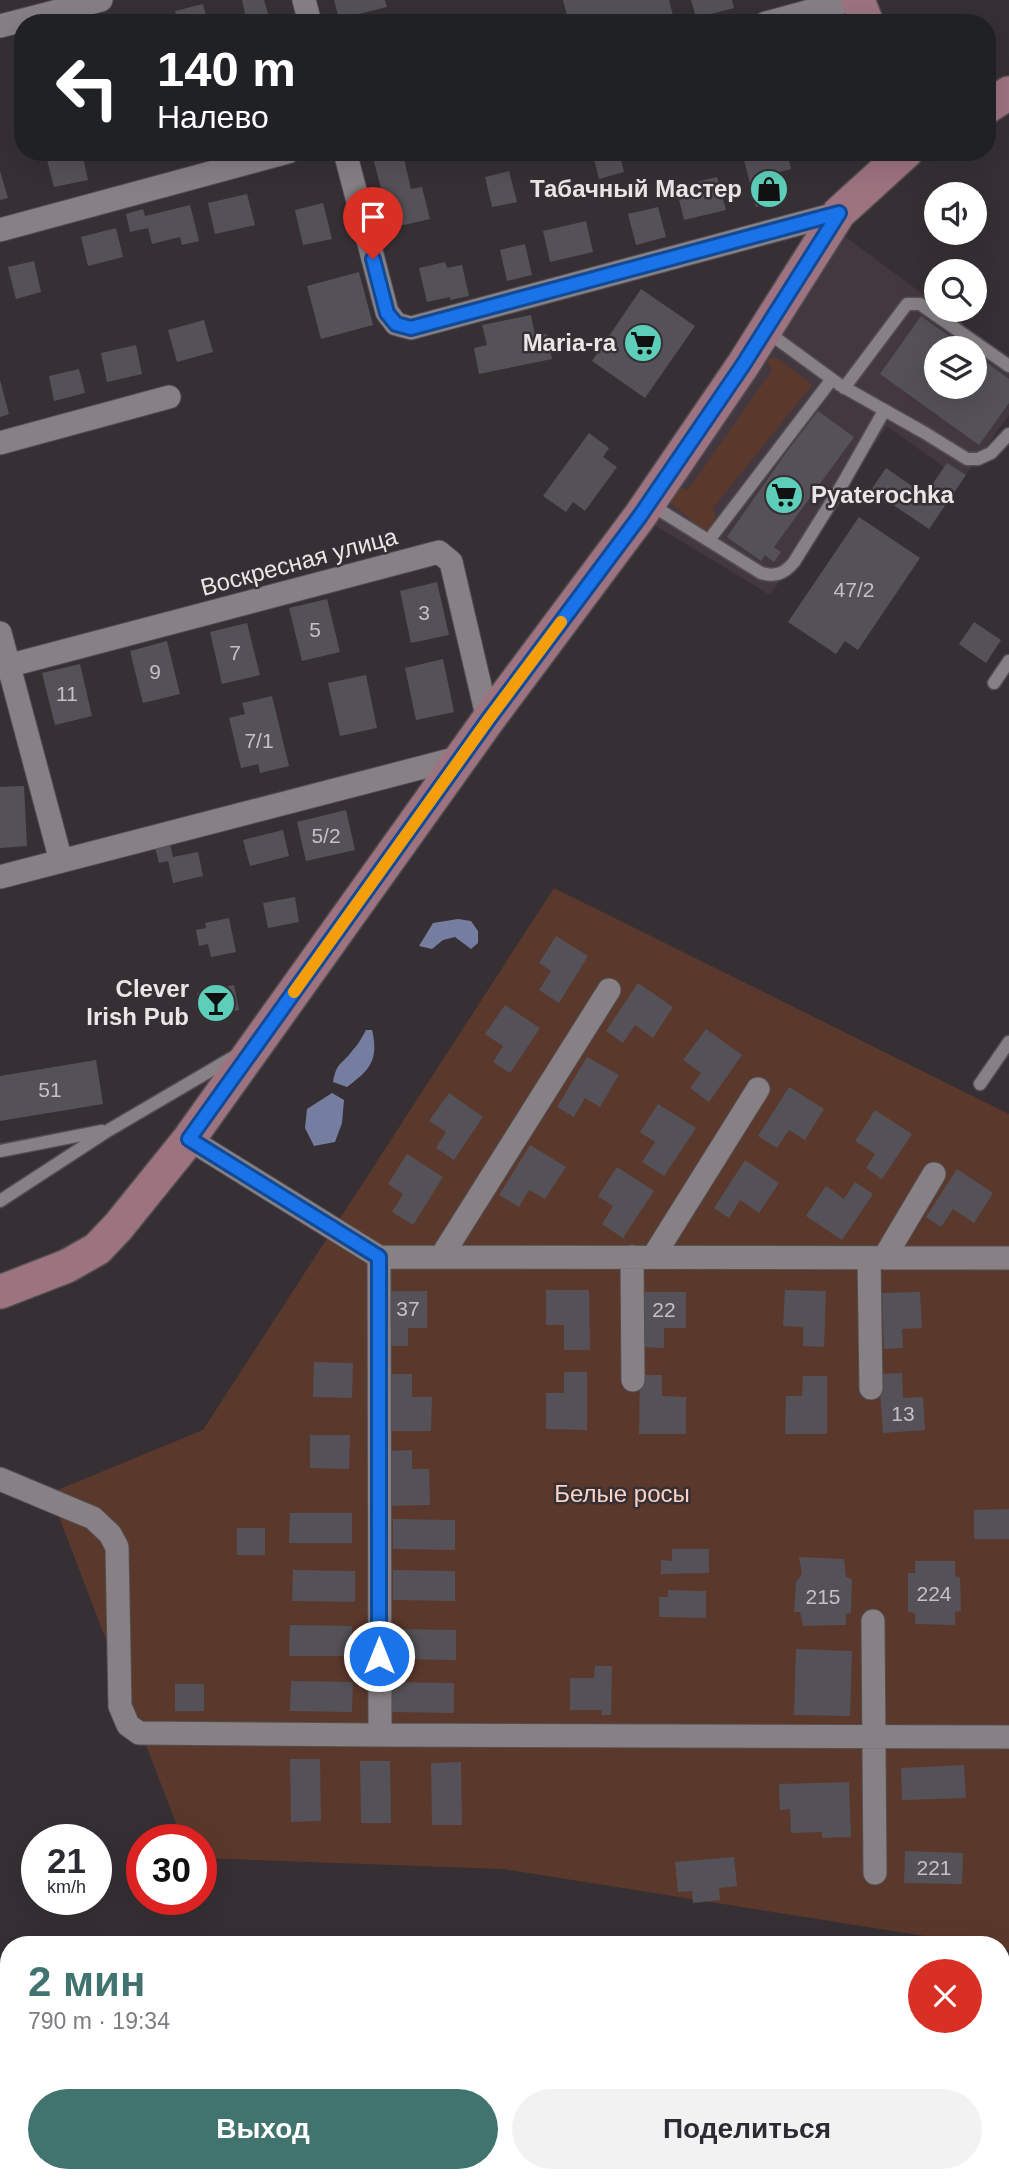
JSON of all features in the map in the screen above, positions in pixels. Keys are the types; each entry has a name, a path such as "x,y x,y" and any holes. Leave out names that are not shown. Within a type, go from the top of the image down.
{"street":[{"path":"47,14 101,0"},
{"path":"799,14 850,0"},
{"path":"0,230 255,161"},
{"path":"347,161 387,313 396,324 411,328 839,213"},
{"path":"0,1292 67,1266 97,1249 189,1139 488,720 648,503 765,331 839,213 896,161"},
{"path":"0,443 169,397"},
{"name":"Воскресная улица","path":"4,667 439,552 451,562 488,720"},
{"path":"0,633 4,667 61,861"},
{"path":"0,877 462,757"},
{"path":"441,1257 609,990"},
{"path":"633,1380 642,1257 758,1089"},
{"path":"189,1139 379,1257 1009,1258"},
{"path":"871,1388 877,1258 934,1174"},
{"path":"379,1257 380,1735"},
{"path":"0,1479 93,1518 110,1534 117,1547 120,1706 128,1725 139,1732 1009,1737"},
{"path":"873,1621 875,1873"}],"lane":[{"path":"845,388 907,304 920,304 1009,366"},
{"path":"765,331 845,388 967,459 978,459 991,453 1009,434"},
{"path":"709,540 832,379"},
{"path":"648,503 761,573 779,575 787,570 839,490 884,411"},
{"path":"994,682 1009,661"},
{"path":"980,1084 1009,1042"},
{"path":"1,1198 109,1130 255,1044"},
{"path":"0,1151 109,1130"}],"shaded area":[{"path":"831,226 924,295 924,322 960,322 979,336 924,336 924,399 987,399 987,342 1009,358 1009,415 962,480 887,426 770,595 640,516"}],"green space":[{"path":"771,358 779,359 812,385 713,508 716,518 709,529 703,530 671,503 670,496 674,489 688,490 772,370 767,362"},
{"name":"Белые росы","path":"554,888 1009,1114 1009,1936 925,1936 503,1869 217,1859 217,1824 176,1824 50,1493 203,1430"}],"water":[{"path":"458,919 471,921 478,931 478,943 471,949 455,937 443,940 432,949 419,946 433,923"},
{"path":"366,1030 372,1030 374,1040 371,1063 362,1075 347,1087 333,1082 338,1067"},
{"path":"332,1093 344,1100 342,1123 335,1142 314,1146 305,1128 307,1109"}],"building":[{"path":"242,0 264,0 268,14 245,14"},
{"path":"334,0 385,0 387,7 359,14 338,14"},
{"path":"563,0 669,0 673,14 567,14"},
{"path":"691,0 732,0 734,8 711,14 695,14"},
{"path":"203,4 206,14 176,14 175,11"},
{"path":"47,161 84,161 88,180 54,187"},
{"path":"374,161 405,161 411,189 422,187 430,219 391,228"},
{"path":"594,161 621,161 624,172 599,179"},
{"path":"744,161 789,161 791,169 775,173 782,201 756,207"},
{"path":"0,171 8,198 0,200"},
{"path":"509,171 517,202 492,207 485,177"},
{"path":"717,177 726,210 684,220 676,187"},
{"path":"247,194 255,225 215,234 208,203"},
{"path":"323,203 332,239 303,245 295,210"},
{"path":"190,205 199,241 182,245 180,237 152,244 148,228 130,232 126,214 143,209 145,216"},
{"path":"658,207 666,237 636,245 628,214"},
{"path":"586,221 593,252 550,262 543,231"},
{"path":"116,228 123,257 88,266 81,237"},
{"path":"525,244 532,275 507,281 500,250"},
{"path":"34,261 41,292 16,299 8,267"},
{"path":"445,262 447,268 462,265 469,296 427,302 419,268"},
{"path":"359,272 373,325 321,339 307,286"},
{"name":"Maria-ra","path":"641,289 695,326 645,398 592,361"},
{"path":"531,315 535,336 547,334 552,359 479,374 474,348 487,345 482,325"},
{"path":"921,316 924,322 929,322 949,336 924,336 924,399 987,399 987,363 1009,379 1009,403 979,445 880,374"},
{"path":"204,320 213,352 177,362 168,330"},
{"path":"136,345 142,374 107,382 101,353"},
{"path":"79,369 85,393 54,401 49,376"},
{"path":"0,380 9,414 0,417"},
{"name":"Pyaterochka","path":"818,411 854,437 774,547 781,552 774,562 765,555 761,561 727,537"},
{"path":"589,433 609,448 603,457 617,467 585,511 573,502 566,512 543,496"},
{"path":"947,463 966,475 929,529 871,490 886,468 925,495"},
{"path":"859,517 920,558 858,650 845,641 836,654 788,622"},
{"path":"437,582 449,635 411,643 400,591"},
{"path":"327,599 340,652 302,661 289,608"},
{"path":"974,622 1001,640 986,663 959,644"},
{"path":"247,623 260,675 222,684 210,632"},
{"path":"167,641 180,694 143,703 130,651"},
{"path":"443,659 454,712 416,720 405,668"},
{"path":"80,664 92,716 55,725 42,673"},
{"path":"366,675 377,728 340,736 328,683"},
{"path":"272,696 289,766 260,773 258,764 241,768 229,718 245,714 242,703"},
{"path":"24,786 27,846 0,848 0,787"},
{"path":"346,810 355,850 306,861 297,822"},
{"path":"283,830 289,856 250,866 243,840"},
{"path":"170,844 173,857 198,852 203,876 173,883 168,861 159,863 155,847"},
{"path":"295,897 299,922 268,928 263,903"},
{"path":"229,918 236,952 211,957 208,944 199,946 196,930 206,928 205,923"},
{"path":"556,936 588,956 559,1003 539,990 551,971 539,963"},
{"path":"638,983 673,1007 653,1038 635,1025 623,1043 606,1031"},
{"path":"234,985 239,1010 202,1018 197,993"},
{"path":"505,1005 540,1028 510,1073 493,1062 503,1046 485,1034"},
{"path":"706,1029 742,1055 709,1102 690,1088 701,1073 683,1060"},
{"path":"587,1057 619,1075 600,1107 585,1098 574,1117 557,1107"},
{"path":"96,1060 103,1104 0,1121 0,1076"},
{"path":"789,1087 824,1109 805,1140 789,1130 777,1148 758,1136"},
{"path":"449,1093 483,1117 454,1160 436,1148 446,1132 429,1121"},
{"path":"658,1104 696,1128 664,1176 642,1162 655,1142 640,1132"},
{"path":"875,1110 912,1134 882,1179 866,1168 875,1154 855,1141"},
{"path":"530,1145 566,1167 545,1199 529,1190 519,1207 499,1195"},
{"path":"407,1154 443,1177 413,1225 392,1212 403,1194 388,1184"},
{"path":"745,1160 779,1183 759,1213 740,1200 729,1218 714,1208"},
{"path":"617,1167 654,1191 623,1238 602,1224 613,1206 598,1196"},
{"path":"957,1169 993,1193 974,1223 953,1209 941,1227 926,1217"},
{"path":"855,1182 873,1194 842,1240 806,1216 826,1186 844,1199"},
{"path":"546,1290 589,1290 590,1350 564,1350 564,1325 546,1325"},
{"path":"785,1290 826,1291 824,1347 803,1346 803,1327 783,1326"},
{"path":"389,1291 427,1291 427,1328 408,1328 408,1346 388,1346"},
{"path":"643,1292 686,1292 686,1328 664,1328 664,1348 642,1347"},
{"path":"920,1292 922,1328 902,1329 903,1348 884,1349 882,1293"},
{"path":"314,1362 353,1363 352,1398 313,1397"},
{"path":"564,1372 587,1372 587,1430 546,1429 546,1393 564,1393"},
{"path":"902,1373 903,1398 923,1397 925,1430 883,1433 879,1374"},
{"path":"390,1374 412,1374 412,1397 432,1397 431,1431 390,1431"},
{"path":"640,1375 662,1375 662,1396 686,1397 686,1434 639,1434"},
{"path":"803,1376 827,1376 827,1434 785,1434 786,1396 802,1396"},
{"path":"310,1435 350,1435 349,1469 310,1468"},
{"path":"412,1450 412,1469 429,1469 430,1505 389,1506 388,1451"},
{"path":"1009,1509 1009,1539 974,1539 974,1510"},
{"path":"290,1513 352,1513 352,1543 289,1543"},
{"path":"393,1519 455,1520 455,1550 393,1549"},
{"path":"237,1528 265,1528 265,1555 237,1555"},
{"path":"672,1549 709,1549 709,1573 661,1574 661,1560 672,1561"},
{"path":"799,1557 844,1559 846,1577 852,1579 851,1613 846,1614 846,1625 803,1626 800,1612 794,1612 796,1582 802,1574"},
{"path":"915,1561 955,1561 955,1576 960,1578 961,1611 955,1612 955,1625 915,1624 915,1613 908,1612 908,1573 915,1573"},
{"path":"293,1570 355,1571 355,1602 292,1601"},
{"path":"393,1570 455,1571 455,1601 393,1600"},
{"path":"668,1590 706,1591 706,1618 659,1617 659,1597 668,1597"},
{"path":"290,1625 352,1626 352,1656 289,1656"},
{"path":"394,1629 456,1630 456,1660 393,1659"},
{"path":"796,1649 852,1651 850,1716 794,1715"},
{"path":"595,1666 612,1666 611,1715 602,1715 602,1710 570,1710 570,1678 594,1678"},
{"path":"291,1681 353,1682 352,1712 290,1711"},
{"path":"392,1682 454,1683 454,1713 392,1712"},
{"path":"175,1684 204,1684 204,1711 175,1711"},
{"path":"290,1759 320,1759 321,1821 291,1822"},
{"path":"360,1761 390,1761 391,1823 361,1823"},
{"path":"461,1762 462,1825 432,1825 431,1763"},
{"path":"964,1765 966,1798 902,1800 901,1768"},
{"path":"849,1782 851,1837 822,1838 822,1832 791,1833 790,1809 780,1810 779,1784"},
{"path":"905,1851 963,1853 962,1884 904,1883"},
{"path":"734,1857 737,1886 719,1888 720,1900 693,1903 692,1891 678,1892 675,1862"}],"slow traffic":[{"path":"294,992 561,622"}],"place":[{"name":"Табачный Мастер","path":"769,189"},
{"name":"Maria-ra","path":"643,343"},
{"name":"Pyaterochka","path":"784,495"},
{"name":"Clever Irish Pub","path":"216,1003"}],"route":[{"path":"373,259 387,313 396,324 411,328 839,213 743,365 640,516 488,720 189,1139 379,1257 379,1656"}]}
